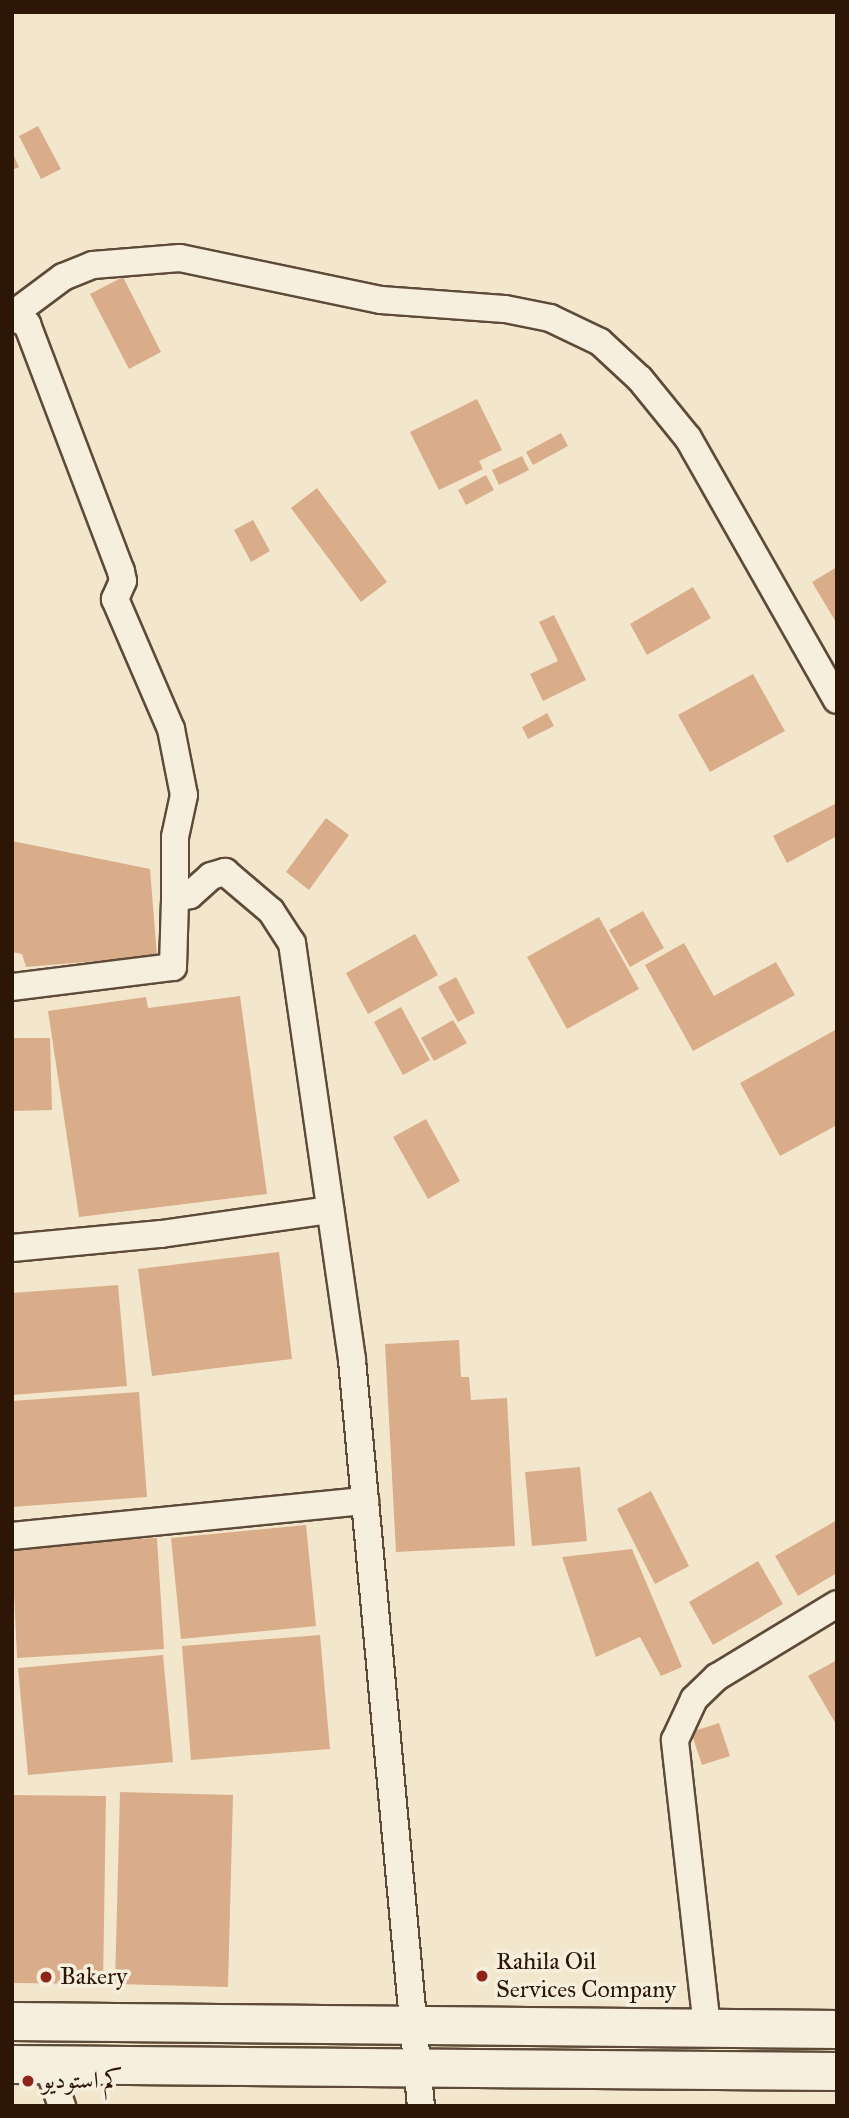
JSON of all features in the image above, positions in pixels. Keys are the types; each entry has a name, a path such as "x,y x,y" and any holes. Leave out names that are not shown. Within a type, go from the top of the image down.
{"street":[{"path":"12,987 173,967 175,837 184,795 172,729 114,598 123,581 121,571 27,324 12,316 63,277 93,265 180,258 381,300 505,309 550,318 600,342 639,379 688,438 837,700"},
{"path":"175,898 190,895 211,876 225,872 254,893 289,934 352,1360 420,2065 421,2106"},
{"path":"12,1248 161,1234 330,1210"},
{"path":"12,1536 365,1501"},
{"path":"706,2027 675,1740 694,1699 717,1677 837,1604"},
{"path":"12,2021 837,2029"},
{"path":"29,2064 420,2065 837,2071"},
{"path":"29,2064 62,2106"}],"building":[{"path":"38,126 61,169 41,179 19,136"},
{"path":"12,152 19,167 12,170"},
{"path":"123,277 161,352 129,369 90,294"},
{"path":"477,399 502,450 479,461 483,469 439,490 410,432"},
{"path":"561,433 568,446 533,465 526,452"},
{"path":"522,456 529,470 499,485 492,470"},
{"path":"486,475 494,490 466,505 458,490"},
{"path":"317,488 387,582 361,602 291,508"},
{"path":"253,520 270,551 251,562 234,530"},
{"path":"837,567 837,624 812,582"},
{"path":"693,587 711,618 647,655 630,624"},
{"path":"554,615 586,680 543,701 530,674 558,661 539,622"},
{"path":"753,674 785,731 710,772 678,715"},
{"path":"547,713 554,726 528,739 522,727"},
{"path":"835,804 837,836 787,863 773,836"},
{"path":"326,818 349,835 309,890 286,872"},
{"path":"12,841 150,869 157,956 26,967 22,954 12,952"},
{"path":"643,911 664,948 630,967 609,930"},
{"path":"599,917 639,989 567,1029 527,957"},
{"path":"415,934 438,975 368,1014 346,973"},
{"path":"684,943 714,996 776,962 795,995 693,1051 645,965"},
{"path":"456,977 475,1013 458,1022 438,987"},
{"path":"240,996 267,1194 79,1217 48,1011 146,997 148,1008"},
{"path":"401,1007 430,1060 403,1075 374,1022"},
{"path":"453,1020 467,1043 434,1061 421,1038"},
{"path":"837,1029 837,1125 780,1156 740,1083"},
{"path":"12,1038 50,1038 52,1110 12,1111"},
{"path":"426,1119 460,1181 428,1199 393,1137"},
{"path":"279,1252 292,1359 152,1376 138,1269"},
{"path":"118,1285 127,1386 12,1395 12,1293"},
{"path":"459,1340 461,1377 469,1377 471,1400 507,1398 515,1546 396,1552 385,1344"},
{"path":"139,1392 147,1497 12,1507 12,1401"},
{"path":"580,1467 587,1541 532,1546 525,1472"},
{"path":"651,1491 689,1566 655,1584 617,1509"},
{"path":"837,1520 837,1573 798,1596 775,1556"},
{"path":"306,1525 316,1626 181,1639 171,1538"},
{"path":"157,1538 164,1649 17,1658 12,1547"},
{"path":"632,1549 682,1667 661,1676 640,1637 596,1657 562,1557"},
{"path":"758,1561 783,1604 713,1645 689,1602"},
{"path":"320,1635 330,1749 191,1760 182,1646"},
{"path":"163,1655 173,1762 28,1775 18,1668"},
{"path":"837,1660 837,1726 808,1676"},
{"path":"719,1723 730,1756 702,1765 691,1732"},
{"path":"120,1792 233,1795 228,1987 115,1984"},
{"path":"12,1795 106,1796 103,1984 12,1983"}],"place":[{"name":"Rahila Oil Services Company","path":"482,1976"},
{"name":"Bakery","path":"46,1977"},
{"name":"كم استوديو","path":"28,2081"}]}
